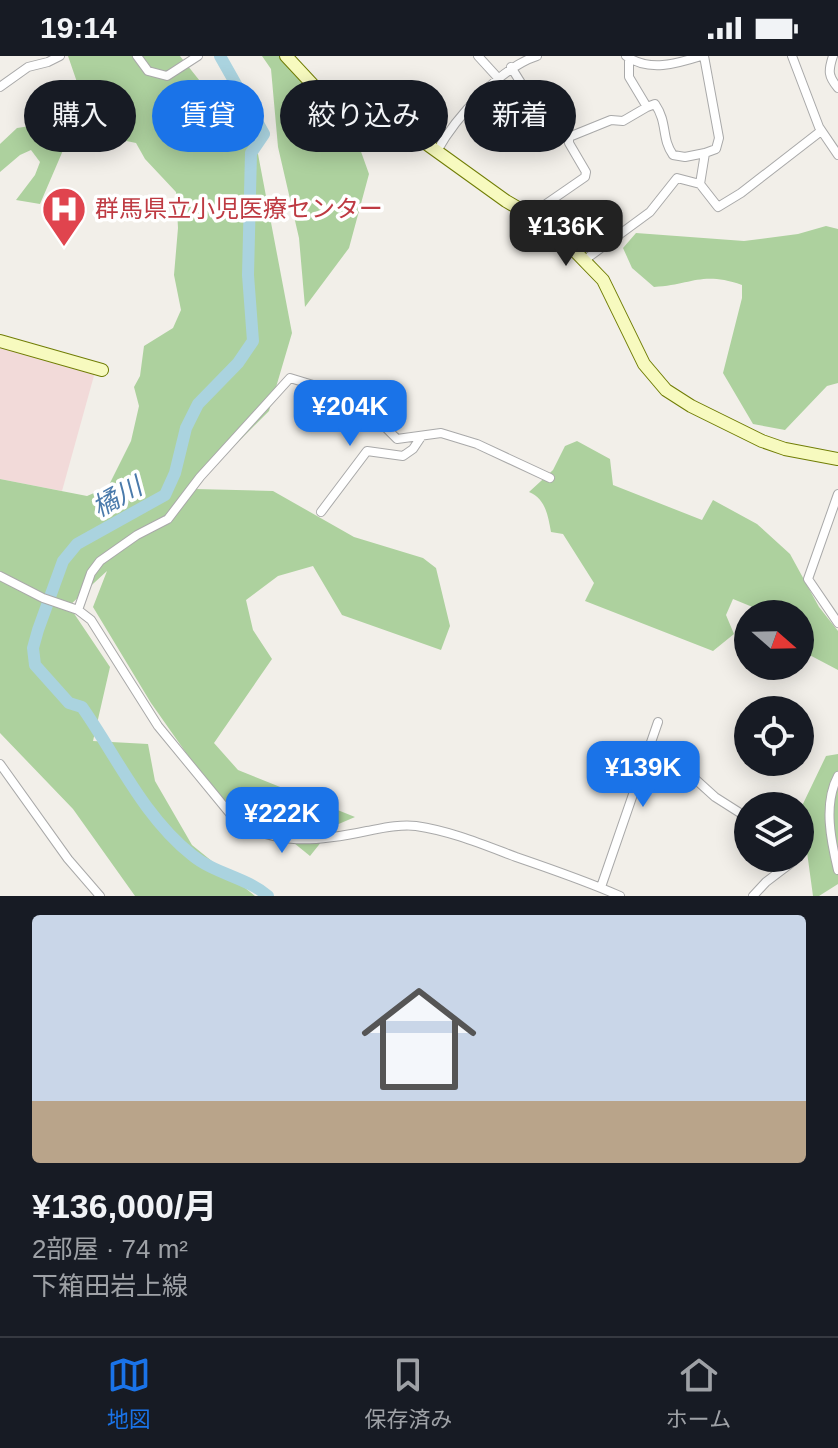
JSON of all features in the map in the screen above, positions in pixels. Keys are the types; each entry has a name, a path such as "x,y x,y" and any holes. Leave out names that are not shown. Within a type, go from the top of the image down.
{"main road":[{"path":"286,56 308,80"},
{"path":"438,152 530,215 571,247 603,280 644,364 666,390 691,406 762,441 785,449 838,459"},
{"path":"0,341 102,370"}],"street":[{"path":"0,87 28,67 59,59 60,56"},
{"path":"137,56 148,71 167,76 198,56"},
{"path":"478,56 499,79"},
{"path":"448,135 511,67 537,56"},
{"path":"576,134 611,120 623,121 655,104 664,117 666,145 673,155 685,157 716,149 719,138 702,56 652,66 627,58 629,77 647,107"},
{"path":"792,56 821,131 838,155"},
{"path":"833,56 829,78 838,88"},
{"path":"511,67 519,80"},
{"path":"586,259 650,212 677,178 700,184 718,207 821,131"},
{"path":"530,215 585,177 586,172 574,152"},
{"path":"700,184 705,153"},
{"path":"78,610 91,573 100,561 168,519 200,477 290,378 356,398 397,439 441,433 477,444 550,478"},
{"path":"321,512 367,451 403,456 413,449 421,437"},
{"path":"838,494 808,579 838,623"},
{"path":"0,576 43,598 78,610 91,620 158,726 232,816 246,827 279,839 298,840 414,825 459,836 620,896"},
{"path":"601,887 658,722"},
{"path":"648,750 694,778 734,809"},
{"path":"0,764 68,859 100,896"},
{"path":"838,776 830,799 830,822 838,870"},
{"path":"753,896 779,872"}],"shaded area":[{"path":"0,343 95,372 62,491 0,479"}],"green space":[{"path":"68,56 180,56 199,80 152,80 152,152 258,154 292,333 269,411 183,497 196,489 273,491 354,537 423,558 436,568 450,626 441,650 342,615 313,566 278,576 246,600 253,630 272,659 214,743 238,770 355,817 334,826 310,856 278,830 249,823 208,784 151,703 93,607 107,571 69,606 110,667 93,741 148,744 155,781 192,845 255,896 135,896 73,809 0,733 0,479 87,496 108,487 131,441 139,406 134,387 140,376 144,346 173,328 181,310 174,275 178,228 176,192 145,159 136,143 136,80 76,80"},
{"path":"262,56 279,56 300,80 280,80 280,152 361,152 369,174 349,248 305,307 299,238 278,147 271,69"},
{"path":"24,127 24,152 27,152 0,172 0,144 17,128"},
{"path":"32,152 62,152 40,204 16,200 35,175 40,162"},
{"path":"826,226 838,229 838,383 827,386 785,430 753,424 723,373 742,298 742,285 706,279 654,287 632,268 623,248 636,233 744,241 798,234"},
{"path":"577,441 610,459 613,485 702,520 713,500 757,524 790,554 819,607 838,631 838,670 814,657 814,600 733,599 726,615 734,634 713,651 585,601 594,583 563,534 551,532 543,504 529,492 553,470 565,446"},
{"path":"838,754 838,884 819,896 813,896 810,872 814,872 814,792 809,792 826,756"}],"waterway":[{"name":"橘川","path":"220,56 264,134 251,153 248,275 253,341 238,363 198,404 186,428 175,473 165,495 77,544 63,561 33,648 35,665 69,703 82,707 145,804 175,839 210,867 250,884 268,896"}],"place":[{"name":"群馬県立小児医療センター","path":"64,248"}]}
